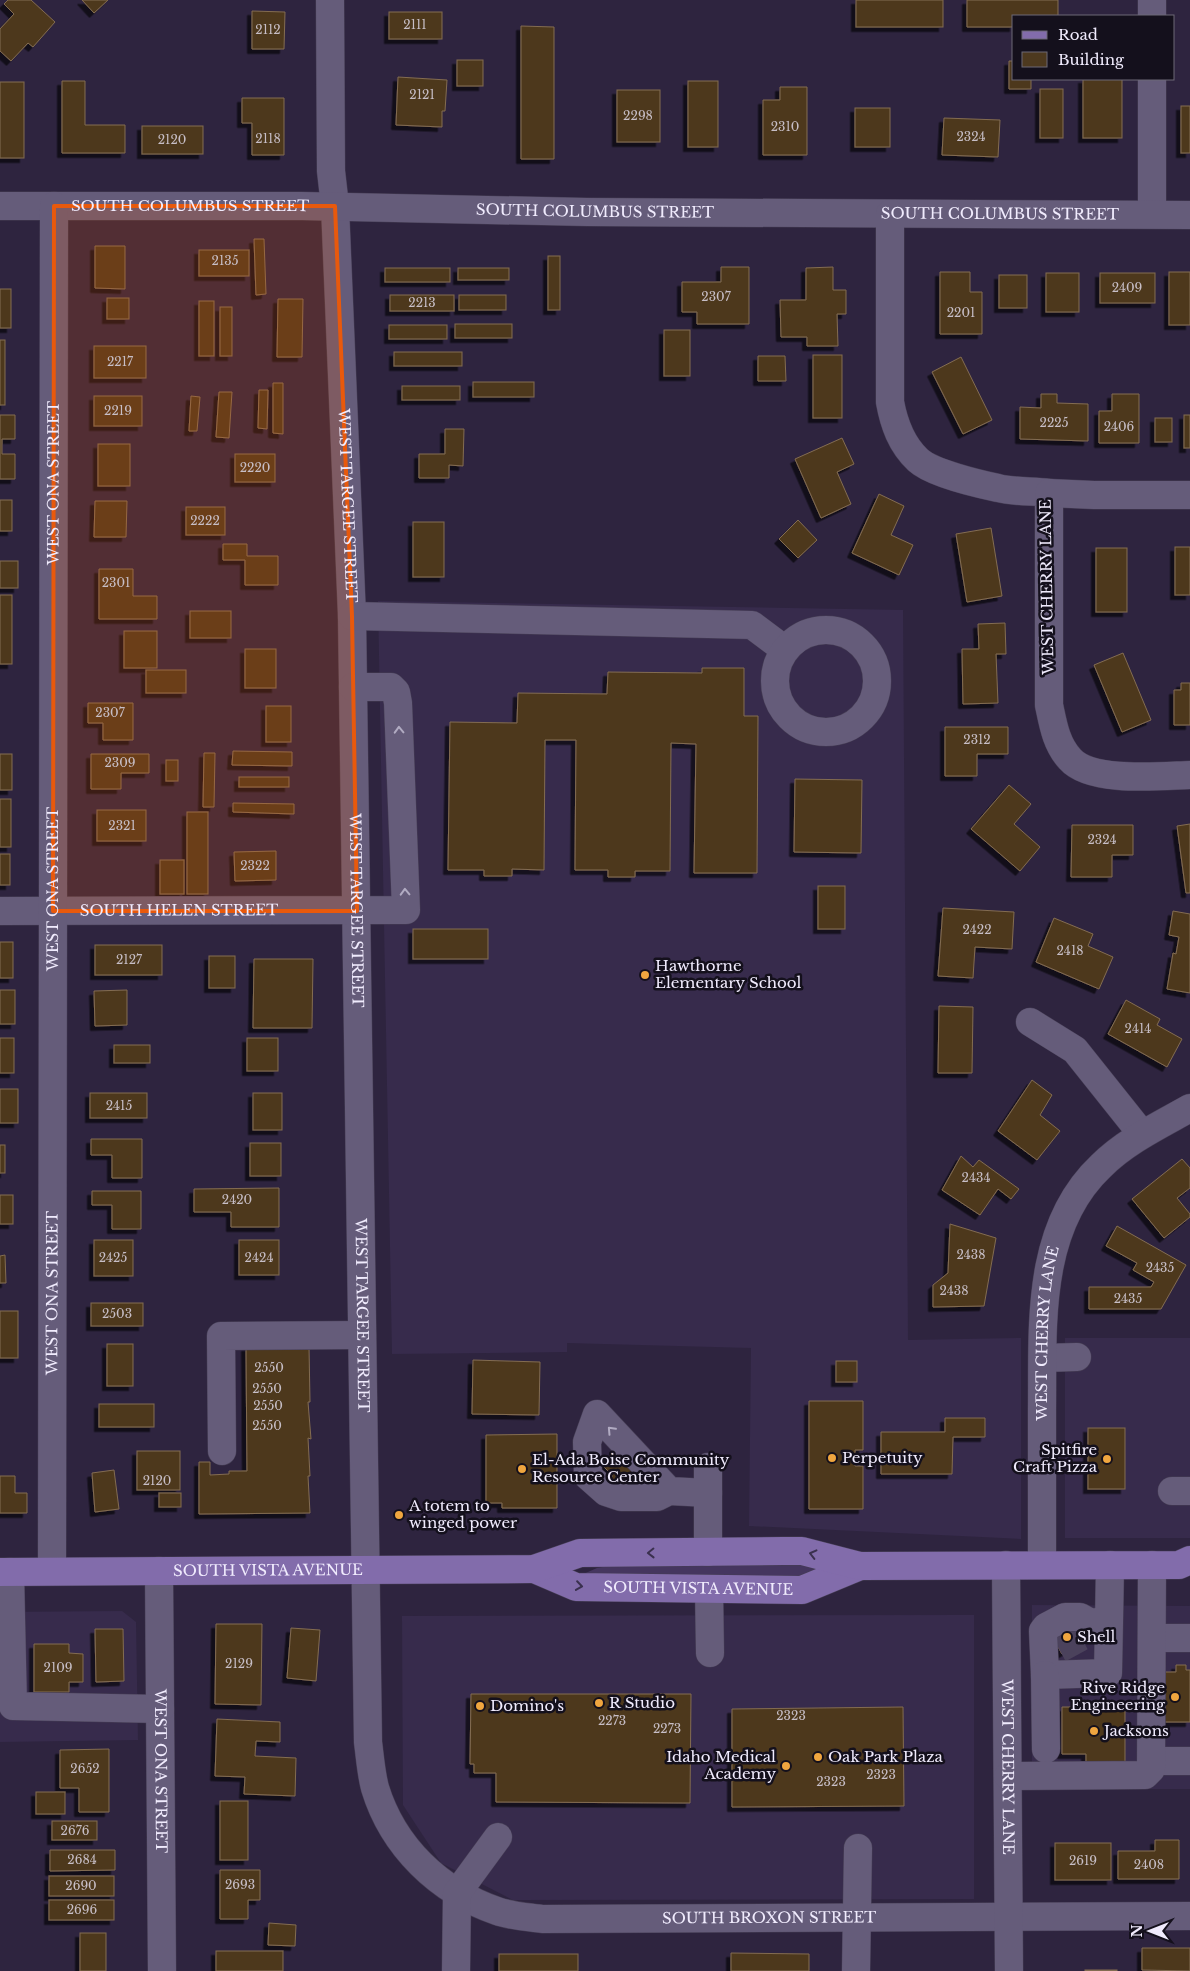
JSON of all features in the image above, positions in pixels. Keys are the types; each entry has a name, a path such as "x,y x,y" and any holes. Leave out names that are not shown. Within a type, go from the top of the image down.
{"main road":[{"name":"SOUTH VISTA AVENUE","path":"5,1572 534,1569 580,1554 802,1551 860,1566 1178,1566"},
{"name":"SOUTH VISTA AVENUE","path":"534,1569 576,1587 802,1590 860,1566"}],"street":[{"name":"WEST TARGEE STREET","path":"330,0 331,171 335,206 352,616 368,1742 375,1786 388,1819"},
{"path":"1152,0 1152,15"},
{"path":"1152,80 1152,214"},
{"name":"SOUTH COLUMBUS STREET","path":"0,206 335,206 587,212 1190,215"},
{"name":"WEST ONA STREET","path":"52,1571 54,206"},
{"name":"WEST CHERRY LANE","path":"890,214 890,402 894,423 904,443 919,461 938,471 999,488 1048,493 1049,705 1055,735 1070,760 1093,772 1117,776 1190,775"},
{"path":"1048,493 1094,496 1190,495"},
{"path":"352,616 752,625 784,650"},
{"name":"SOUTH HELEN STREET","path":"0,911 406,910 398,702 396,692 391,687 353,687"},
{"path":"1030,1022 1075,1050 1142,1134"},
{"name":"WEST CHERRY LANE","path":"1042,1565 1043,1308 1050,1260 1064,1220 1080,1191 1101,1166 1142,1134 1190,1108"},
{"path":"222,1451 221,1336 362,1334"},
{"path":"1043,1358 1077,1357"},
{"path":"669,1491 708,1480 708,1552"},
{"name":"WEST CHERRY LANE","path":"1006,1565 1009,1971"},
{"path":"1046,1749 1069,1640 1110,1565"},
{"path":"1008,1776 1145,1775 1151,1769 1152,1638 1178,1566"},
{"name":"WEST ONA STREET","path":"159,1571 162,1971"},
{"path":"5,1572 13,1706 160,1709"},
{"path":"709,1589 710,1652"},
{"path":"1152,1638 1190,1638"},
{"path":"1007,1653 1069,1640"},
{"path":"1152,1761 1190,1761"},
{"name":"SOUTH BROXON STREET","path":"388,1819 407,1849 426,1870 457,1893 498,1912 542,1919 1190,1916"},
{"path":"456,1971 457,1893 498,1837"},
{"path":"856,1971 858,1848"}],"highlighted area":[{"path":"54,206 335,206 352,616 357,911 53,911"}],"shaded area":[{"name":"Hawthorne Elementary School","path":"378,601 903,610 908,1340 1021,1338 1021,1539 749,1526 751,1348 567,1343 567,1352 392,1354"},
{"path":"1065,1338 1190,1338 1190,1538 1065,1538"},
{"path":"839,1564 802,1577 581,1575 597,1568 614,1565"},
{"path":"1032,1605 1190,1606 1190,1789 1032,1789"},
{"path":"122,1611 136,1622 138,1740 0,1742 0,1612"},
{"path":"974,1615 974,1899 513,1900 441,1863 403,1805 402,1616"}],"building":[{"path":"8,0 31,0 55,22 33,47 28,43 11,61 0,51 0,29 14,14 4,4"},
{"path":"82,0 108,0 94,13"},
{"path":"856,0 943,0 943,27 856,27"},
{"path":"967,0 1058,0 1058,15 1012,15 1012,27 967,27"},
{"path":"252,11 285,12 284,49 252,49"},
{"path":"389,12 442,12 442,39 389,39"},
{"path":"521,26 554,27 554,159 521,159"},
{"path":"457,60 483,60 483,86 457,86"},
{"path":"1009,61 1012,61 1012,80 1031,80 1031,89 1009,89"},
{"path":"398,77 447,80 445,111 442,111 442,127 396,125"},
{"path":"1083,80 1122,80 1122,138 1083,138"},
{"path":"62,81 85,81 85,125 125,125 125,153 62,153"},
{"path":"688,81 718,81 718,147 688,147"},
{"path":"0,82 24,82 24,158 0,158"},
{"path":"780,87 807,87 807,155 763,155 763,100 780,100"},
{"path":"1040,89 1063,89 1063,138 1040,138"},
{"path":"617,90 660,90 660,142 617,142"},
{"path":"242,98 284,98 284,155 252,155 252,123 242,123"},
{"path":"1181,106 1190,106 1190,153 1181,153"},
{"path":"855,108 890,108 890,147 855,147"},
{"path":"944,118 1000,120 998,157 942,155"},
{"path":"142,126 203,126 203,154 142,154"},
{"path":"254,239 264,239 266,294 256,295"},
{"path":"95,246 125,246 125,289 95,288"},
{"path":"199,250 249,250 249,276 199,276"},
{"path":"548,256 560,256 560,310 548,310"},
{"path":"721,267 749,267 749,324 697,324 697,312 682,312 682,282 721,282"},
{"path":"833,267 833,290 846,290 846,314 837,314 838,346 807,346 807,337 781,337 780,300 806,300 806,268"},
{"path":"385,268 450,268 450,282 385,282"},
{"path":"458,268 509,268 509,280 458,280"},
{"path":"940,272 970,272 970,292 982,292 982,334 940,334"},
{"path":"1169,272 1190,272 1190,325 1169,325"},
{"path":"1046,273 1079,273 1079,312 1046,312"},
{"path":"1100,273 1155,273 1155,303 1100,303"},
{"path":"999,275 1027,275 1027,308 999,308"},
{"path":"0,289 11,289 11,328 0,328"},
{"path":"390,295 454,295 454,311 390,311"},
{"path":"459,295 506,295 506,310 459,310"},
{"path":"107,298 129,298 129,319 107,319"},
{"path":"278,299 303,299 302,357 277,357"},
{"path":"199,301 214,301 214,356 199,356"},
{"path":"220,307 232,307 232,356 220,356"},
{"path":"455,324 512,324 512,338 455,338"},
{"path":"389,325 447,325 447,339 389,339"},
{"path":"664,330 690,330 690,376 664,376"},
{"path":"0,340 5,340 5,405 0,405"},
{"path":"94,346 146,346 146,378 94,378"},
{"path":"394,352 462,352 462,366 394,366"},
{"path":"813,355 842,355 842,418 813,418"},
{"path":"758,356 785,356 786,381 758,381"},
{"path":"961,357 992,420 963,434 932,372"},
{"path":"473,382 534,382 534,397 473,397"},
{"path":"273,383 283,383 283,434 273,433"},
{"path":"402,386 460,386 460,400 402,400"},
{"path":"259,390 268,390 267,429 258,428"},
{"path":"219,392 232,392 229,438 216,437"},
{"path":"1041,394 1057,394 1057,403 1088,404 1088,441 1020,439 1020,407 1041,408"},
{"path":"1112,394 1139,394 1139,443 1099,443 1099,411 1112,411"},
{"path":"94,396 142,396 142,426 94,426"},
{"path":"191,396 200,397 197,431 189,431"},
{"path":"0,415 15,415 15,439 2,439 2,454 15,454 15,479 0,479"},
{"path":"1184,415 1190,415 1190,448 1184,448"},
{"path":"1155,418 1172,418 1172,442 1155,442"},
{"path":"445,429 464,429 463,466 449,465 449,478 419,478 419,454 445,454"},
{"path":"842,438 854,464 837,472 851,504 821,518 795,459"},
{"path":"98,444 130,444 130,486 98,486"},
{"path":"235,454 275,454 275,482 235,482"},
{"path":"879,494 904,506 891,535 913,545 899,575 852,553"},
{"path":"0,500 12,500 12,531 0,531"},
{"path":"95,501 127,501 126,537 94,537"},
{"path":"186,507 225,507 225,535 186,535"},
{"path":"798,520 817,540 798,558 779,539"},
{"path":"413,522 444,522 444,577 413,577"},
{"path":"991,528 1002,596 967,602 956,534"},
{"path":"223,544 247,544 247,556 278,556 278,585 245,585 245,560 223,560"},
{"path":"1175,547 1190,547 1190,595 1175,595"},
{"path":"1096,548 1127,548 1127,612 1096,612"},
{"path":"0,561 18,561 18,588 0,588"},
{"path":"99,569 133,569 133,596 157,596 157,619 99,619"},
{"path":"0,595 12,595 12,664 0,664"},
{"path":"190,611 231,611 231,638 190,638"},
{"path":"1005,623 1006,654 996,654 998,703 963,704 962,649 979,649 978,624"},
{"path":"124,631 157,631 157,668 124,668"},
{"path":"245,649 276,649 276,688 245,688"},
{"path":"1123,653 1151,720 1122,732 1094,665"},
{"path":"702,668 744,668 744,716 758,716 757,873 694,873 696,744 671,743 670,871 635,871 635,877 608,877 608,870 575,870 576,740 545,740 544,870 512,869 512,876 484,876 484,870 448,870 450,722 517,723 518,693 607,694 608,672 702,673"},
{"path":"146,670 186,670 186,693 146,693"},
{"path":"1181,683 1190,683 1190,725 1174,725 1174,690 1181,690"},
{"path":"88,703 133,703 133,740 103,740 103,723 88,723"},
{"path":"266,706 291,706 291,742 266,742"},
{"path":"945,727 1008,727 1008,754 977,754 977,776 945,776"},
{"path":"233,751 292,752 292,766 232,765"},
{"path":"204,753 215,753 214,807 203,807"},
{"path":"0,754 12,754 12,790 0,790"},
{"path":"91,754 149,754 149,773 121,773 121,789 91,789"},
{"path":"166,760 178,760 178,781 166,781"},
{"path":"239,777 289,777 289,787 239,787"},
{"path":"795,779 862,780 861,853 794,852"},
{"path":"1009,785 1031,804 1014,824 1040,847 1020,871 971,829"},
{"path":"0,799 11,799 11,847 0,847"},
{"path":"233,803 294,804 294,814 233,812"},
{"path":"97,810 146,810 146,841 97,841"},
{"path":"187,812 208,812 208,894 187,894"},
{"path":"1190,824 1190,893 1186,893 1177,826"},
{"path":"1072,825 1133,825 1133,855 1112,855 1112,877 1071,877"},
{"path":"276,851 276,880 235,881 234,852"},
{"path":"0,854 10,854 10,885 0,885"},
{"path":"160,860 184,860 184,894 160,894"},
{"path":"818,886 845,886 845,929 818,929"},
{"path":"943,908 1014,912 1012,949 975,947 973,978 938,976"},
{"path":"1173,911 1190,914 1190,993 1167,989 1173,953 1176,954 1179,937 1169,935"},
{"path":"1054,918 1093,934 1088,946 1113,957 1099,989 1036,962"},
{"path":"413,929 488,929 488,959 413,959"},
{"path":"0,942 13,942 13,978 0,978"},
{"path":"95,945 162,945 162,975 95,975"},
{"path":"209,956 235,956 235,988 209,988"},
{"path":"254,959 313,959 312,1028 253,1028"},
{"path":"0,990 15,990 15,1024 0,1024"},
{"path":"127,990 127,1025 95,1026 94,991"},
{"path":"1126,1000 1160,1019 1157,1025 1182,1039 1167,1067 1108,1034"},
{"path":"939,1006 973,1007 972,1073 938,1073"},
{"path":"0,1038 14,1038 14,1073 0,1073"},
{"path":"247,1038 278,1038 278,1071 247,1071"},
{"path":"114,1045 150,1045 150,1063 114,1063"},
{"path":"1032,1080 1052,1095 1040,1115 1060,1131 1037,1160 998,1131"},
{"path":"0,1089 18,1089 18,1123 0,1123"},
{"path":"90,1093 147,1093 147,1118 90,1118"},
{"path":"253,1093 282,1093 282,1130 253,1130"},
{"path":"91,1139 142,1139 142,1178 112,1178 112,1155 91,1155"},
{"path":"250,1143 281,1143 281,1176 250,1176"},
{"path":"0,1145 5,1145 5,1173 0,1173"},
{"path":"961,1156 973,1167 979,1160 1019,1189 1011,1199 998,1189 980,1215 942,1190"},
{"path":"1182,1159 1190,1168 1190,1188 1177,1198 1190,1214 1190,1217 1164,1238 1132,1199"},
{"path":"279,1188 279,1227 231,1227 231,1212 194,1212 194,1189"},
{"path":"92,1191 141,1191 141,1229 112,1229 112,1205 92,1205"},
{"path":"0,1195 13,1195 13,1224 0,1224"},
{"path":"950,1224 996,1238 984,1306 933,1307 933,1285 948,1273"},
{"path":"1117,1226 1186,1265 1161,1309 1089,1309 1089,1287 1151,1287 1154,1282 1133,1270 1137,1263 1106,1246"},
{"path":"94,1240 133,1240 133,1276 94,1276"},
{"path":"239,1240 279,1240 279,1275 239,1275"},
{"path":"5,1255 6,1283 0,1283 0,1256"},
{"path":"91,1303 143,1303 143,1326 91,1326"},
{"path":"0,1311 18,1311 18,1358 0,1358"},
{"path":"107,1344 133,1344 133,1386 107,1386"},
{"path":"246,1347 309,1347 310,1402 308,1402 311,1439 308,1438 310,1476 308,1476 310,1513 199,1514 199,1462 210,1462 210,1475 229,1474 229,1471 247,1471"},
{"path":"473,1360 540,1362 539,1415 472,1414"},
{"path":"836,1361 857,1361 857,1382 836,1382"},
{"name":"Perpetuity","path":"809,1401 863,1401 863,1450 855,1450 855,1466 863,1466 863,1509 809,1509"},
{"path":"99,1404 154,1404 154,1427 99,1427"},
{"path":"945,1418 985,1418 985,1437 953,1437 952,1474 881,1474 881,1432 945,1432"},
{"name":"Spitfire Craft Pizza","path":"1088,1428 1125,1428 1125,1489 1088,1489"},
{"name":"El-Ada Boise Community Resource Center","path":"557,1434 557,1508 502,1508 502,1503 486,1503 486,1435"},
{"path":"137,1451 180,1451 180,1490 137,1490"},
{"path":"612,1453 624,1464 633,1454 642,1463 614,1492 605,1484 613,1476 601,1464"},
{"path":"114,1470 119,1509 95,1512 92,1473"},
{"path":"0,1476 15,1476 15,1493 27,1493 27,1513 0,1513"},
{"path":"159,1493 181,1493 181,1507 159,1507"},
{"name":"Shell","path":"1072,1620 1084,1641 1062,1654 1050,1632"},
{"path":"216,1624 262,1624 261,1705 215,1704"},
{"path":"291,1628 320,1630 316,1681 287,1678"},
{"path":"95,1629 123,1629 124,1681 96,1682"},
{"path":"34,1644 69,1644 69,1653 83,1654 83,1682 69,1682 69,1692 34,1692"},
{"name":"Rive Ridge Engineering","path":"1176,1665 1186,1665 1186,1670 1190,1670 1190,1722 1162,1722 1162,1672 1176,1672"},
{"path":"471,1694 691,1694 690,1803 496,1802 496,1773 474,1773 474,1764 470,1764"},
{"name":"Oak Park Plaza","path":"903,1707 904,1806 732,1807 732,1709"},
{"name":"Jacksons","path":"1062,1707 1125,1707 1125,1764 1086,1763 1086,1754 1062,1754"},
{"path":"217,1719 280,1722 280,1742 256,1741 255,1756 296,1758 295,1796 244,1794 245,1777 215,1776"},
{"path":"109,1749 109,1812 79,1812 79,1788 60,1788 60,1750"},
{"path":"36,1792 65,1792 65,1814 36,1814"},
{"path":"220,1801 248,1801 248,1860 220,1860"},
{"path":"52,1821 97,1821 97,1840 52,1840"},
{"path":"1155,1840 1179,1840 1179,1879 1118,1879 1118,1851 1155,1851"},
{"path":"1055,1843 1111,1843 1111,1880 1055,1880"},
{"path":"50,1850 115,1850 115,1870 50,1871"},
{"path":"220,1870 260,1870 260,1900 248,1900 248,1919 220,1919"},
{"path":"49,1876 114,1876 114,1896 49,1896"},
{"path":"49,1900 114,1900 114,1920 49,1920"},
{"path":"269,1923 296,1925 295,1946 268,1945"},
{"path":"80,1933 106,1933 106,1971 80,1971"},
{"path":"1142,1948 1190,1948 1190,1971 1142,1970"},
{"path":"216,1951 283,1951 283,1971 216,1971"},
{"path":"731,1953 809,1954 809,1971 731,1971"},
{"path":"499,1954 578,1954 578,1971 499,1971"},
{"path":"1117,1970 1117,1971 1085,1971"}],"tunnel":[{"path":"1059,1649 1081,1637"}],"place":[{"name":"Hawthorne Elementary School","path":"645,975"},
{"name":"Perpetuity","path":"832,1458"},
{"name":"Spitfire Craft Pizza","path":"1107,1459"},
{"name":"El-Ada Boise Community Resource Center","path":"522,1469"},
{"name":"A totem to winged power","path":"399,1515"},
{"name":"Shell","path":"1067,1637"},
{"name":"Rive Ridge Engineering","path":"1175,1697"},
{"name":"R Studio","path":"599,1703"},
{"name":"Domino's","path":"480,1706"},
{"name":"Jacksons","path":"1094,1731"},
{"name":"Oak Park Plaza","path":"818,1757"},
{"name":"Idaho Medical Academy","path":"786,1766"}]}
